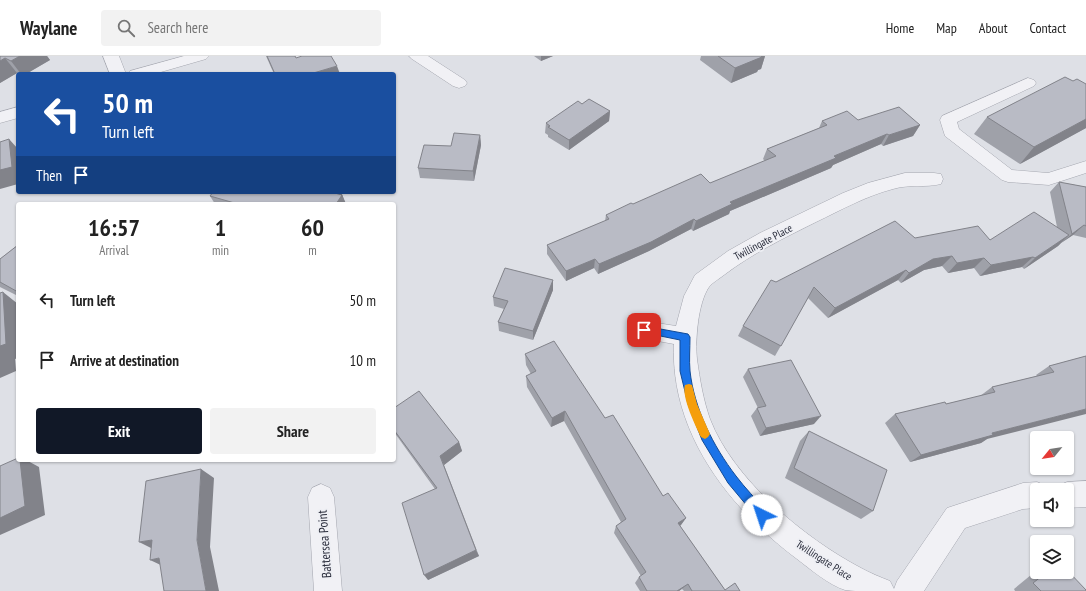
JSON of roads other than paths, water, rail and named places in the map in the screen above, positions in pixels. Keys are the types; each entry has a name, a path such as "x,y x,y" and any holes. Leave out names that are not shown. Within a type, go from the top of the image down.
{"street":[{"path":"111,56 117,72"},
{"path":"143,72 201,56"},
{"path":"417,56 458,83"},
{"path":"1028,83 948,120 951,132 1008,176 1049,178 1086,167"},
{"path":"0,118 16,113"},
{"name":"Twillingate Place","path":"880,591 848,577 804,550 762,515 732,480 707,440 692,404 685,371 685,337 691,304 702,282 734,257 760,240 872,188 902,179 934,179"},
{"path":"644,330 685,337"},
{"path":"1074,494 1086,494"},
{"path":"907,591 956,517 1023,496 1030,496"},
{"name":"Battersea Point","path":"321,497 328,591"}]}
